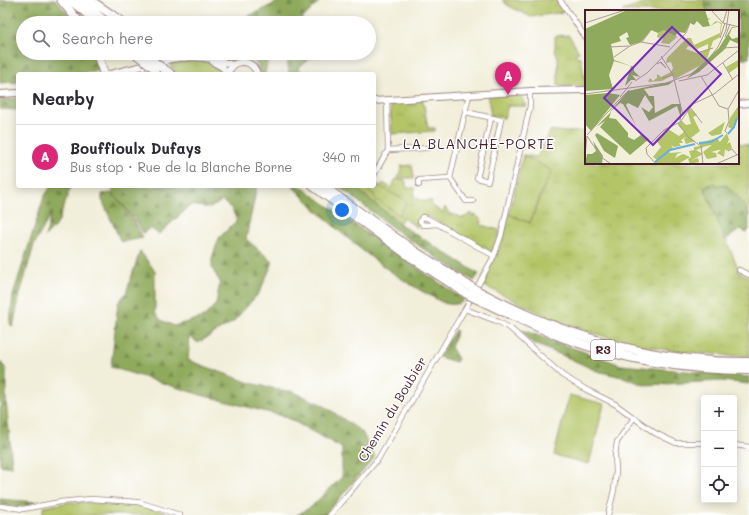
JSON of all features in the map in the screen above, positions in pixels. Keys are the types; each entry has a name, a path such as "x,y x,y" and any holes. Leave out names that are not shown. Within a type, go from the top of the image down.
{"highway":[{"path":"61,0 74,16"},
{"path":"70,0 89,16"},
{"path":"80,0 99,16"},
{"path":"90,0 114,16"},
{"path":"99,60 103,72"},
{"path":"152,60 162,65"},
{"name":"R3","path":"316,188 412,258 473,292 541,321 596,340 624,347 684,358 749,362"},
{"name":"R3","path":"326,188 473,292 511,316 565,338 622,355 682,365 749,370"},
{"path":"334,188 354,208"}],"street":[{"path":"560,0 585,37"},
{"path":"122,72 162,65 171,60"},
{"path":"206,60 222,67 226,72"},
{"path":"216,60 233,65"},
{"path":"229,72 233,65 238,62 246,62 254,67 256,72"},
{"path":"376,101 530,91 585,90"},
{"name":"Chemin du Boubier","path":"330,515 378,458 465,309 494,256 501,236 516,173 530,106 530,91"},
{"path":"0,94 16,93"},
{"path":"469,95 450,178 466,201 473,201"},
{"path":"376,171 388,150 386,100"},
{"path":"739,104 749,103"},
{"path":"466,112 501,120 488,181 477,178 491,118"},
{"path":"388,150 428,148"},
{"path":"419,185 419,180 450,178"},
{"path":"438,224 494,256"},
{"path":"739,270 749,275"},
{"path":"465,309 511,328 562,375 584,389 615,404 633,419 655,433 676,443 701,443"},
{"path":"608,515 614,490 617,442 633,419"},
{"path":"737,445 749,447"},
{"path":"0,506 23,509 60,502 99,500 138,502 180,515"}],"green space":[{"path":"0,0 56,0 70,16 16,16 16,60 97,60 99,70 88,72 16,72 16,82 0,83"},
{"path":"282,0 321,0 305,16 249,16"},
{"path":"502,0 556,0 564,12 531,17 507,5"},
{"path":"656,0 704,0 707,10 625,10"},
{"path":"704,0 749,0 749,58 739,59 739,10 707,10"},
{"path":"569,35 579,52 575,54 576,56 581,57 585,86 558,86 558,57 555,51 555,36"},
{"path":"194,60 207,62 220,67 224,72 177,72 170,66 172,63"},
{"path":"253,60 268,60 265,72 260,72 258,65"},
{"path":"287,60 308,60 299,67 300,72 289,72"},
{"path":"488,95 519,95 527,106 508,106 504,118 491,116"},
{"path":"16,98 16,110 0,109 0,100"},
{"path":"423,100 428,128 435,128 435,131 392,134 390,104"},
{"path":"551,130 565,132 585,131 585,164 739,164 739,143 749,145 749,216 742,201 727,186 717,185 704,188 739,270 737,271 749,277 749,356 728,356 717,353 718,354 682,352 629,343 577,328 482,285 504,237 509,214 530,223 543,189 552,171 523,155 537,157"},
{"path":"523,155 552,171 543,189 530,223 509,214"},
{"path":"412,165 414,178 398,178 402,168 401,166"},
{"path":"396,179 405,180 407,188 415,188 414,197 420,200 432,201 431,205 443,213 445,207 449,213 463,218 472,213 473,216 475,214 482,221 481,225 499,230 500,234 491,252 428,216 418,220 417,227 403,218 399,223 355,188 371,188 369,192 375,195 383,183 391,188"},
{"path":"714,183 717,185 727,186 742,201 749,216 749,230 746,233 741,229 725,240 704,187"},
{"path":"376,184 380,186 378,189 376,188"},
{"path":"380,186 407,202 399,215 374,198 375,195 369,192 371,188 378,188"},
{"path":"50,188 70,188 58,223 45,237 52,212 34,245 20,294 13,327 10,324 13,295 44,197"},
{"path":"112,188 257,188 246,239 273,262 259,293 233,322 198,343 190,336 188,360 250,383 291,391 323,405 362,432 375,457 325,515 297,515 311,507 342,477 342,448 286,417 201,395 111,367 118,303 126,293 140,251 155,271 155,313 161,320 174,326 204,317 216,304 220,282 212,268 212,258 219,238 237,220 231,208 222,201 210,208 191,205 159,234 150,228 143,233 135,219 116,197 134,220 143,238 121,242 102,200 102,194 112,193 115,197"},
{"path":"294,188 303,188 463,299 463,301 458,304 444,303 392,273 357,246"},
{"path":"341,188 355,188 404,227 479,274 474,281 397,231"},
{"path":"455,330 457,331 451,347 458,359 456,362 439,357"},
{"path":"522,330 621,365 749,377 749,384 722,381 644,385 626,378 597,371 539,346 528,340"},
{"path":"0,361 6,369 6,400 12,467 0,465"},
{"path":"569,395 604,404 589,464 554,455"},
{"path":"0,499 35,502 35,504 17,507 0,505"},
{"path":"70,502 136,504 166,513 166,515 42,515 44,507"}],"place":[{"name":"Bouffioulx Dufays","path":"508,95"}],"district":[{"name":"LA BLANCHE-PORTE","path":"479,144"}]}
